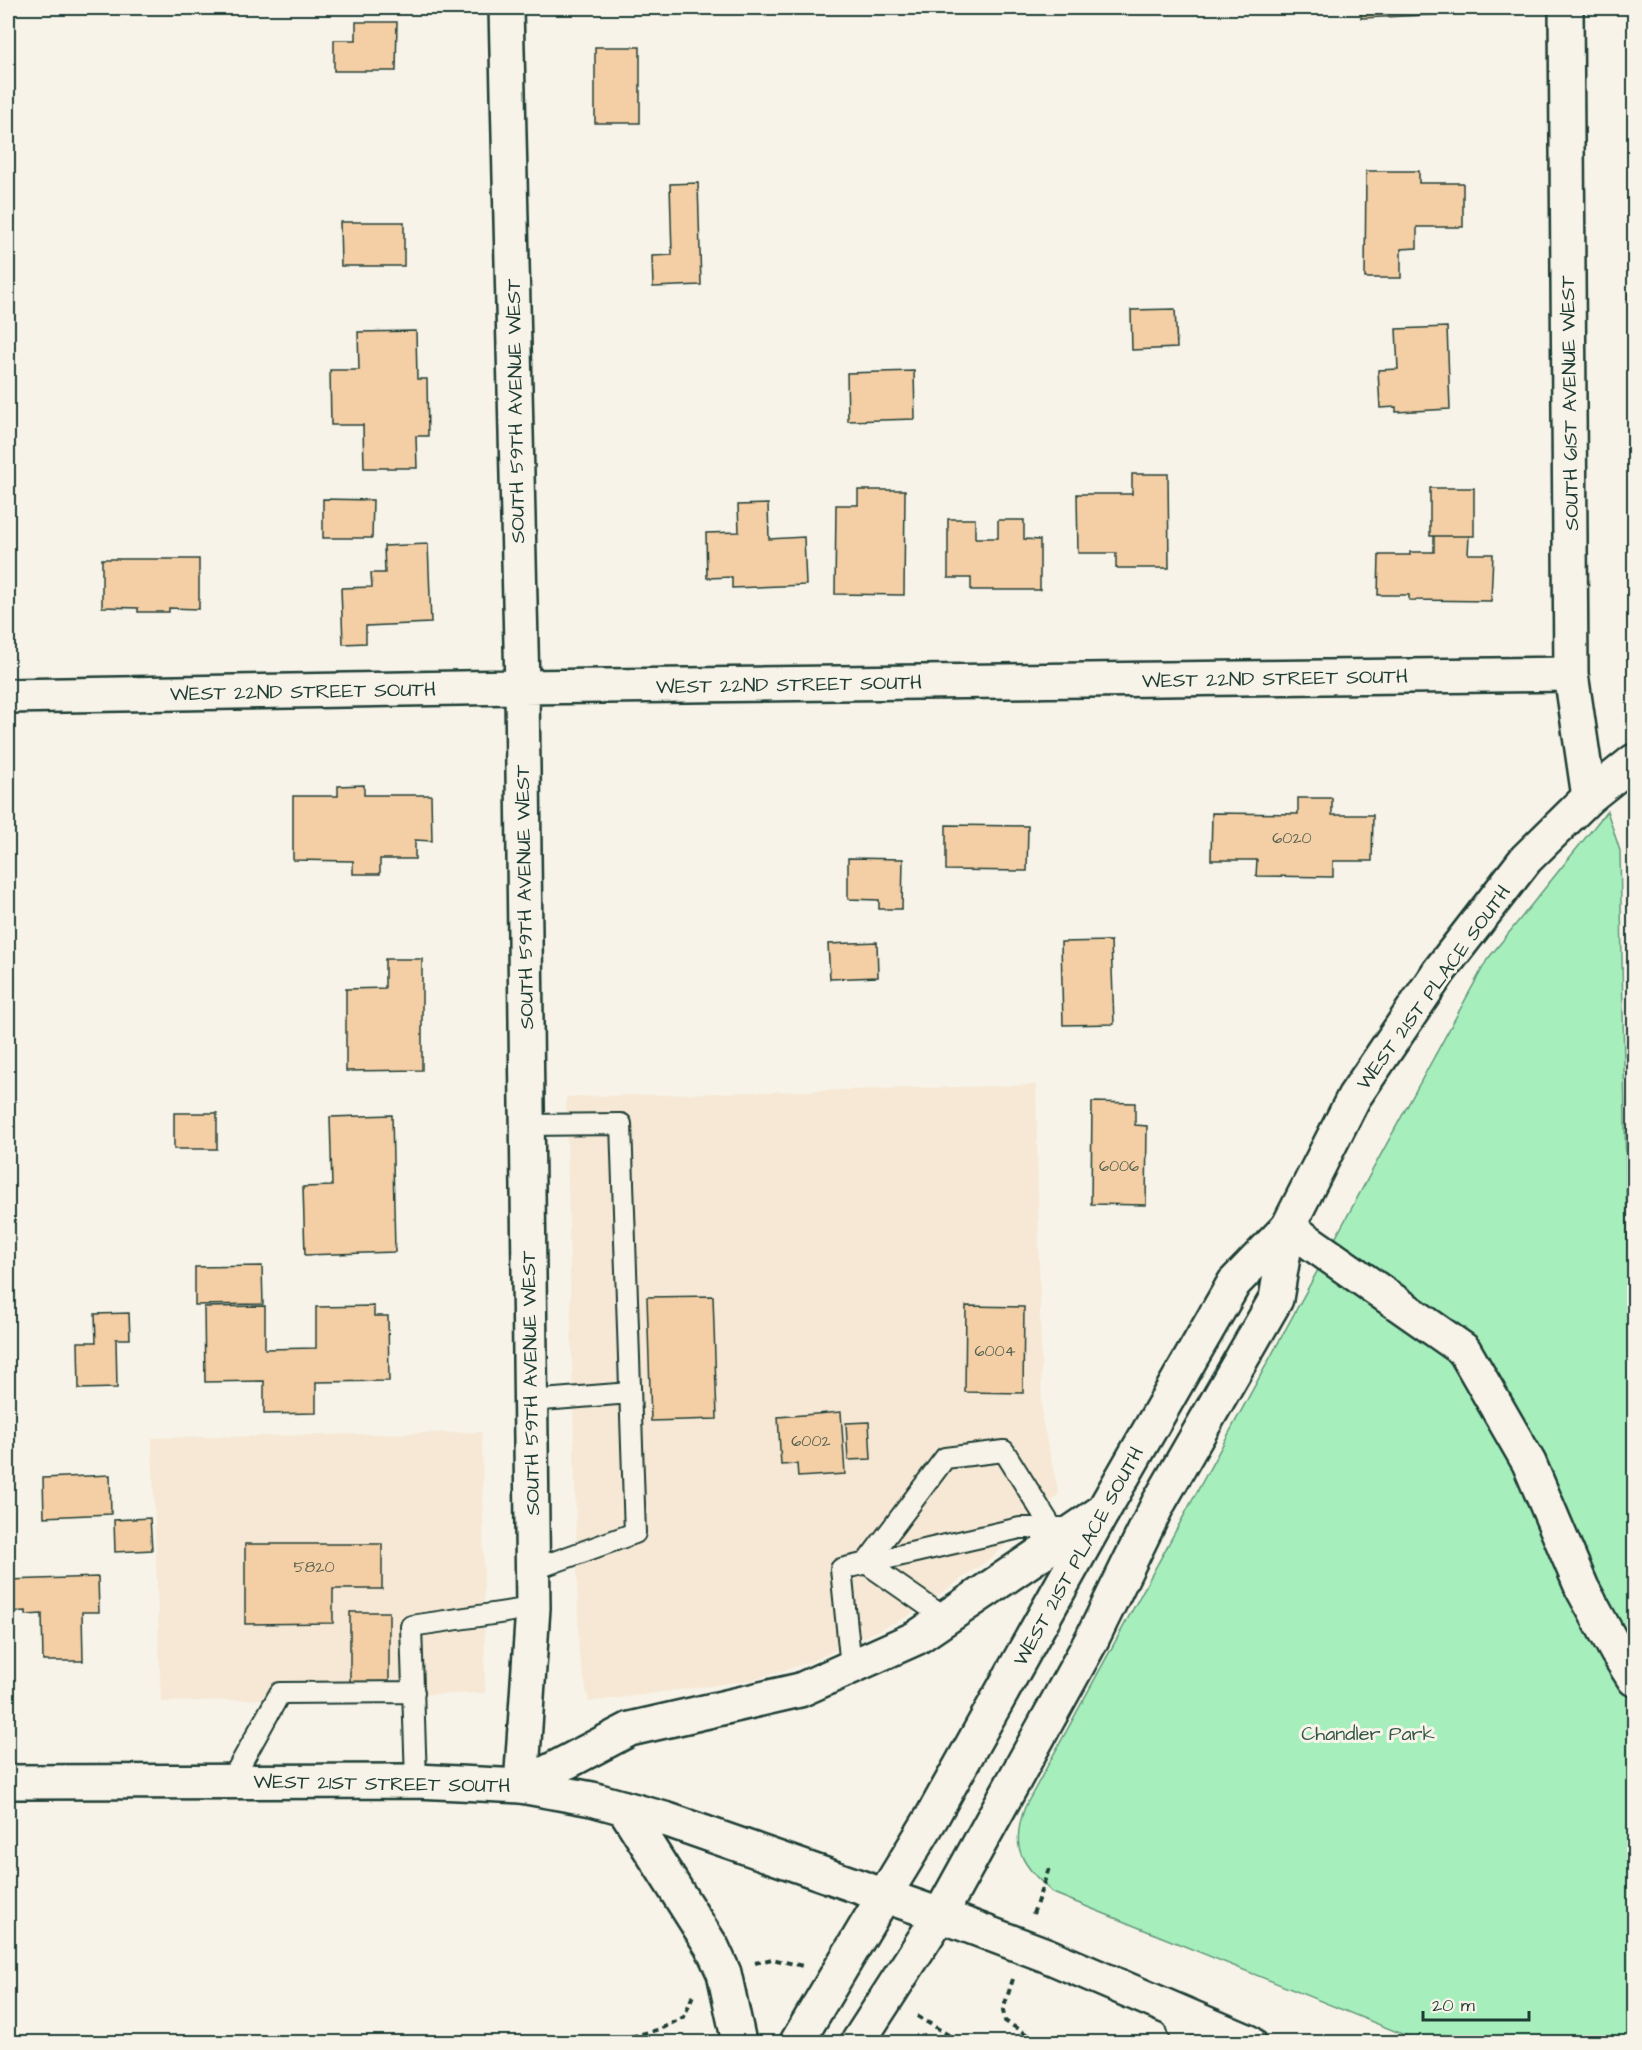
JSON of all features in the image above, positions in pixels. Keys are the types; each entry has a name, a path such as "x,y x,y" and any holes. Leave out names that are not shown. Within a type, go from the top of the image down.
{"main road":[{"name":"SOUTH 59TH AVENUE WEST","path":"506,8 522,687 533,1608 521,1786"},
{"name":"SOUTH 61ST AVENUE WEST","path":"1566,8 1571,674 1589,797"},
{"name":"WEST 22ND STREET SOUTH","path":"8,696 1571,674"},
{"path":"1589,797 1635,761"},
{"name":"WEST 21ST PLACE SOUTH","path":"797,2043 932,1817 1078,1522 1234,1283 1288,1227 1354,1097 1440,970 1526,859 1589,797"},
{"path":"1288,1227 1464,1350 1529,1463 1582,1588 1617,1652 1635,1679"},
{"name":"WEST 21ST PLACE SOUTH","path":"858,2043 940,1915 1091,1641 1158,1504 1276,1299 1288,1227"},
{"path":"521,1786 630,1729 800,1690 916,1638 1078,1522"},
{"name":"WEST 21ST STREET SOUTH","path":"8,1782 416,1781 521,1786 592,1799 668,1821 940,1915 1038,1952 1249,2043"},
{"path":"624,1808 712,1947 724,1973 740,2043"}],"lane":[{"path":"527,1125 621,1124 635,1533 532,1570"},
{"path":"530,1401 630,1394"},
{"path":"866,1563 945,1458 1004,1451 1078,1522"},
{"path":"851,1667 841,1569 1020,1528 1078,1522"},
{"path":"866,1563 945,1618"},
{"path":"416,1781 411,1626 533,1608"},
{"path":"231,1780 280,1693 414,1692"},
{"path":"1171,2009 1182,2043"}],"path":[{"path":"1042,1887 1049,1868"},
{"path":"751,1965 772,1959 810,1968"},
{"path":"610,2043 660,2029 684,2017 697,1985"},
{"path":"1007,1995 1003,2010 1005,2021 1026,2034 1024,2043"},
{"path":"917,2016 950,2036 954,2043"}],"shaded area":[{"path":"1036,1085 1042,1420 1059,1494 991,1558 907,1617 810,1662 752,1680 589,1702 579,1654 566,1097"},
{"path":"482,1432 485,1693 161,1702 152,1438"}],"green space":[{"name":"Chandler Park","path":"1607,811 1620,851 1628,1282 1634,1286 1634,2042 1422,2042 1053,1893 1026,1864 1021,1855 1018,1834 1025,1807 1487,960"}],"building":[{"path":"1361,8 1450,8 1450,14 1361,18"},
{"path":"356,22 397,22 396,71 334,71 334,40 356,40"},
{"path":"595,47 640,47 640,123 595,123"},
{"path":"1366,171 1419,171 1419,183 1463,183 1463,227 1417,227 1417,248 1401,249 1401,278 1365,278"},
{"path":"698,183 701,285 653,287 652,256 672,255 670,184"},
{"path":"340,222 404,222 404,266 341,266"},
{"path":"1628,292 1634,292 1634,342 1629,342"},
{"path":"1175,309 1177,348 1132,350 1131,310"},
{"path":"1447,327 1450,409 1396,412 1396,407 1380,408 1378,370 1398,369 1396,329"},
{"path":"416,331 417,379 427,379 428,436 416,436 417,468 364,468 363,425 331,425 330,370 359,370 358,332"},
{"path":"914,371 915,419 848,421 847,373"},
{"path":"1132,474 1168,474 1169,568 1116,568 1116,553 1078,553 1077,494 1132,494"},
{"path":"1430,488 1474,488 1474,536 1430,536"},
{"path":"858,490 905,490 904,595 835,594 836,505 858,505"},
{"path":"323,499 373,500 372,538 323,538"},
{"path":"768,504 769,539 804,537 806,585 732,588 732,577 707,578 706,533 739,532 738,505"},
{"path":"948,519 975,519 975,538 998,538 998,520 1024,520 1024,539 1040,540 1040,590 971,590 971,578 948,578"},
{"path":"1434,536 1469,536 1468,554 1493,554 1491,601 1409,600 1409,595 1378,595 1379,555 1434,552"},
{"path":"428,544 431,623 366,626 366,643 343,644 341,588 372,587 371,573 385,573 384,546"},
{"path":"102,559 199,559 199,609 169,608 169,612 138,612 138,608 102,607"},
{"path":"364,785 364,795 431,795 432,841 415,840 415,859 380,859 380,874 353,874 353,861 293,860 293,796 338,796 338,786"},
{"path":"1298,798 1332,798 1332,815 1373,815 1372,861 1333,861 1333,877 1256,876 1257,860 1211,860 1212,813 1298,814"},
{"path":"946,825 1028,826 1027,871 946,870"},
{"path":"848,858 903,859 902,909 879,909 879,900 848,899"},
{"path":"1111,941 1114,1024 1063,1025 1061,942"},
{"path":"877,942 878,977 830,979 828,944"},
{"path":"385,959 422,959 422,1070 346,1071 346,989 385,988"},
{"path":"1092,1102 1135,1103 1135,1125 1147,1126 1146,1205 1091,1204"},
{"path":"174,1113 217,1113 217,1149 174,1149"},
{"path":"392,1115 395,1252 305,1255 303,1187 332,1186 330,1117"},
{"path":"262,1266 263,1304 195,1305 195,1267"},
{"path":"713,1296 717,1419 651,1421 647,1297"},
{"path":"265,1306 265,1349 316,1348 316,1307 374,1306 374,1316 388,1316 389,1381 316,1382 316,1413 264,1414 264,1381 205,1382 204,1307"},
{"path":"966,1306 1024,1307 1023,1393 965,1392"},
{"path":"129,1313 130,1339 116,1339 117,1388 79,1389 78,1342 96,1342 95,1314"},
{"path":"841,1412 845,1474 798,1477 797,1464 781,1465 778,1417"},
{"path":"869,1422 871,1459 848,1460 846,1423"},
{"path":"110,1475 111,1514 44,1517 43,1478"},
{"path":"150,1518 152,1550 115,1552 114,1520"},
{"path":"245,1544 382,1544 382,1589 333,1589 333,1623 245,1624"},
{"path":"98,1577 99,1612 82,1612 83,1661 43,1661 42,1614 26,1615 26,1611 8,1612 8,1580"},
{"path":"350,1612 389,1612 389,1684 350,1684"}]}
